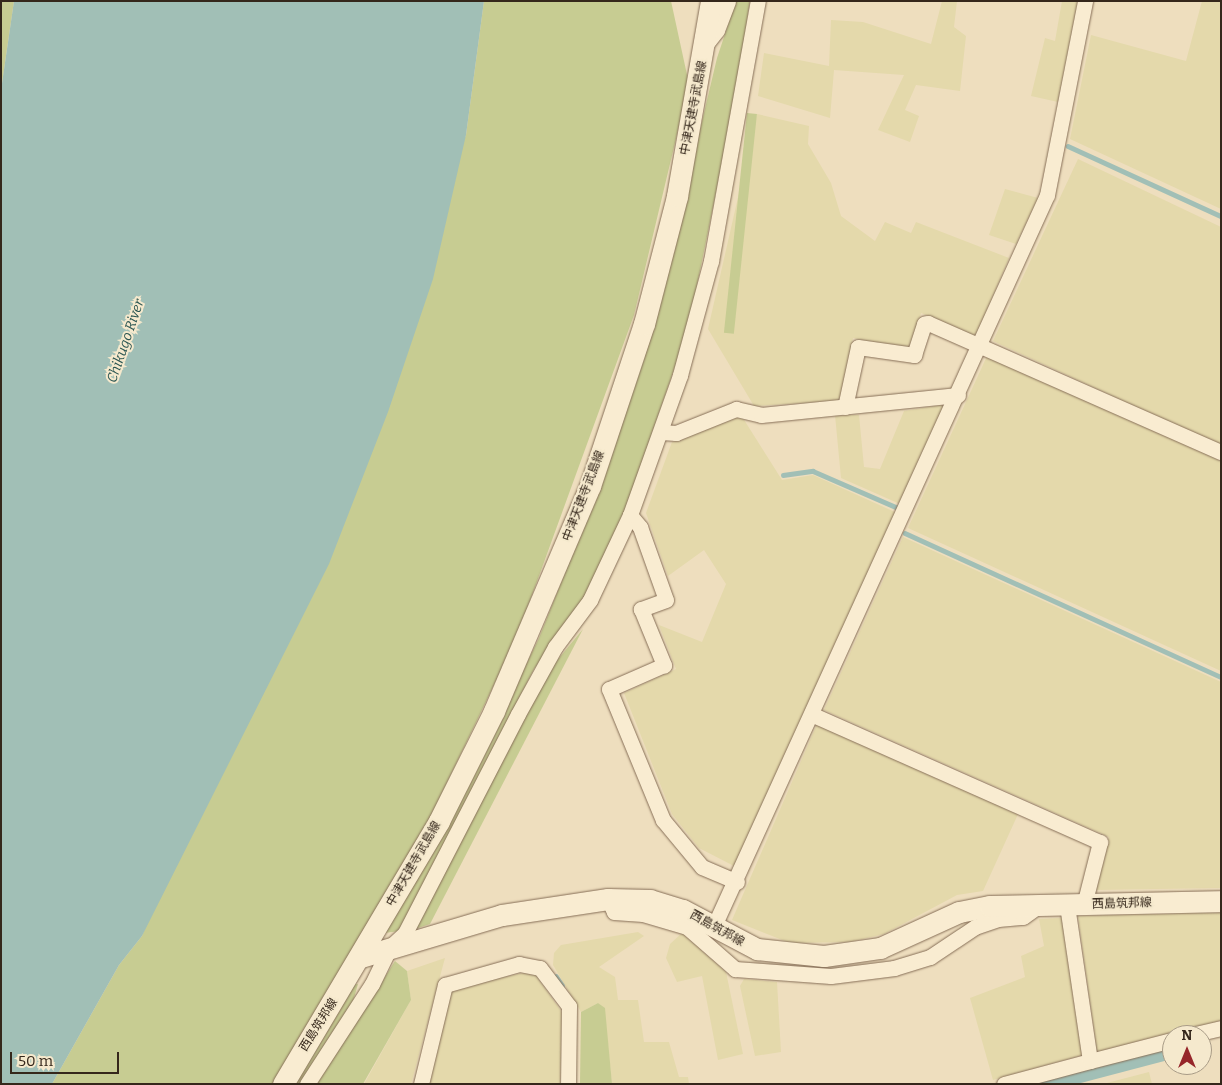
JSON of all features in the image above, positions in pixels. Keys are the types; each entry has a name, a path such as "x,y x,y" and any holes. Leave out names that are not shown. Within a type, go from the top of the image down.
{"main road":[{"name":"中津天建寺武島線","path":"361,957 439,821 494,711 590,486 644,324 677,196 707,42 711,1"},
{"name":"西島筑邦線","path":"283,1084 361,957 502,914 608,899 650,900 714,926 757,949 824,956 880,948 959,912 990,906 1221,901"}],"street":[{"path":"707,42 717,30 728,1"},
{"path":"307,1084 372,984 390,948 406,933 556,647 590,600 630,515 661,432 711,261 758,1"},
{"path":"714,926 737,882 1047,195 1085,1"},
{"path":"845,407 858,347 914,355 924,324 928,323 1221,452"},
{"path":"661,432 676,433 736,409 761,415 958,395"},
{"path":"630,515 640,527 666,600 642,609 664,665 608,689 663,820 702,867 737,882"},
{"path":"813,714 1100,842 1075,905 1090,1061"},
{"path":"608,899 614,912 643,914 688,928 735,969 812,975 894,968 930,957 975,927 998,919 1023,917 1038,906"},
{"path":"421,1084 445,985 519,964 540,968 569,1006 568,1084"},
{"path":"1004,1084 1162,1043"}],"shaded area":[{"path":"942,1 957,1 954,27 966,36 960,91 916,85 905,110 919,116 910,142 878,130 904,75 834,70 830,118 758,96 764,53 829,66 831,20 863,22 931,44"},
{"path":"1062,1 1078,1 1058,102 1031,96 1045,38 1055,41"},
{"path":"1202,1 1221,1 1221,209 1070,139 1091,35 1186,61"},
{"path":"757,114 809,126 808,144 831,183 841,216 875,241 885,222 911,233 916,222 1009,258 976,336 921,313 911,351 853,338 840,401 754,406 708,329"},
{"path":"1078,159 1221,227 1221,446 993,341"},
{"path":"1005,189 1038,198 1016,244 989,235"},
{"path":"988,354 1221,461 1221,671 908,528"},
{"path":"946,404 900,504 841,478 835,415 859,415 864,467 880,469 904,411"},
{"path":"741,415 782,480 813,475 897,513 734,866 699,848 672,814 624,693 676,669 659,625 702,642 726,584 704,550 668,576 646,513 672,442"},
{"path":"903,537 1221,682 1221,888 1093,890 1109,837 824,710"},
{"path":"818,722 1019,812 983,891 957,895 884,934 850,942 790,943 732,920"},
{"path":"1221,912 1221,1021 1205,1025 1162,1025 1162,1036 1097,1052 1078,916"},
{"path":"1063,918 1083,1055 993,1080 970,998 1025,977 1021,956 1044,946 1039,919"},
{"path":"638,932 644,936 599,967 615,977 618,1000 638,1000 644,1042 669,1042 679,1077 688,1077 689,1084 612,1084 604,1008 598,1003 581,1012 553,965 554,953 561,945"},
{"path":"682,933 726,972 743,1054 718,1060 702,976 677,982 666,958 670,944"},
{"path":"445,958 411,1084 364,1084 411,1000 407,971"},
{"path":"533,971 563,1014 560,1084 427,1084 451,988"},
{"path":"744,979 777,982 781,1052 755,1056 740,986"},
{"path":"1149,1072 1152,1084 1103,1084"}],"green space":[{"path":"1,1 14,1 1,90"},
{"path":"484,1 671,1 689,84 634,315 516,639 429,820 273,1084 52,1084 119,965 142,936 466,135"},
{"path":"736,1 750,1 734,105 688,329 624,514 586,599 534,669 400,931 384,933 448,824 539,638 598,490 654,324 717,58"},
{"path":"747,113 757,114 734,334 724,333"},
{"path":"583,629 430,924 412,930 545,675"},
{"path":"395,961 407,971 411,1000 363,1084 317,1084"},
{"path":"358,984 351,1008 303,1084 291,1084 352,985"},
{"path":"598,1003 605,1008 612,1084 580,1084 581,1012"}],"water":[{"name":"Chikugo River","path":"14,1 484,1 466,135 433,279 388,412 329,564 142,936 119,965 52,1084 1,1084 1,90"},
{"path":"1162,1051 1162,1062 1077,1084 1034,1084"}],"waterway":[{"path":"1068,146 1221,216"},
{"path":"783,475 813,471 898,508"},
{"path":"905,533 1221,677"},
{"path":"556,976 562,985"}]}
